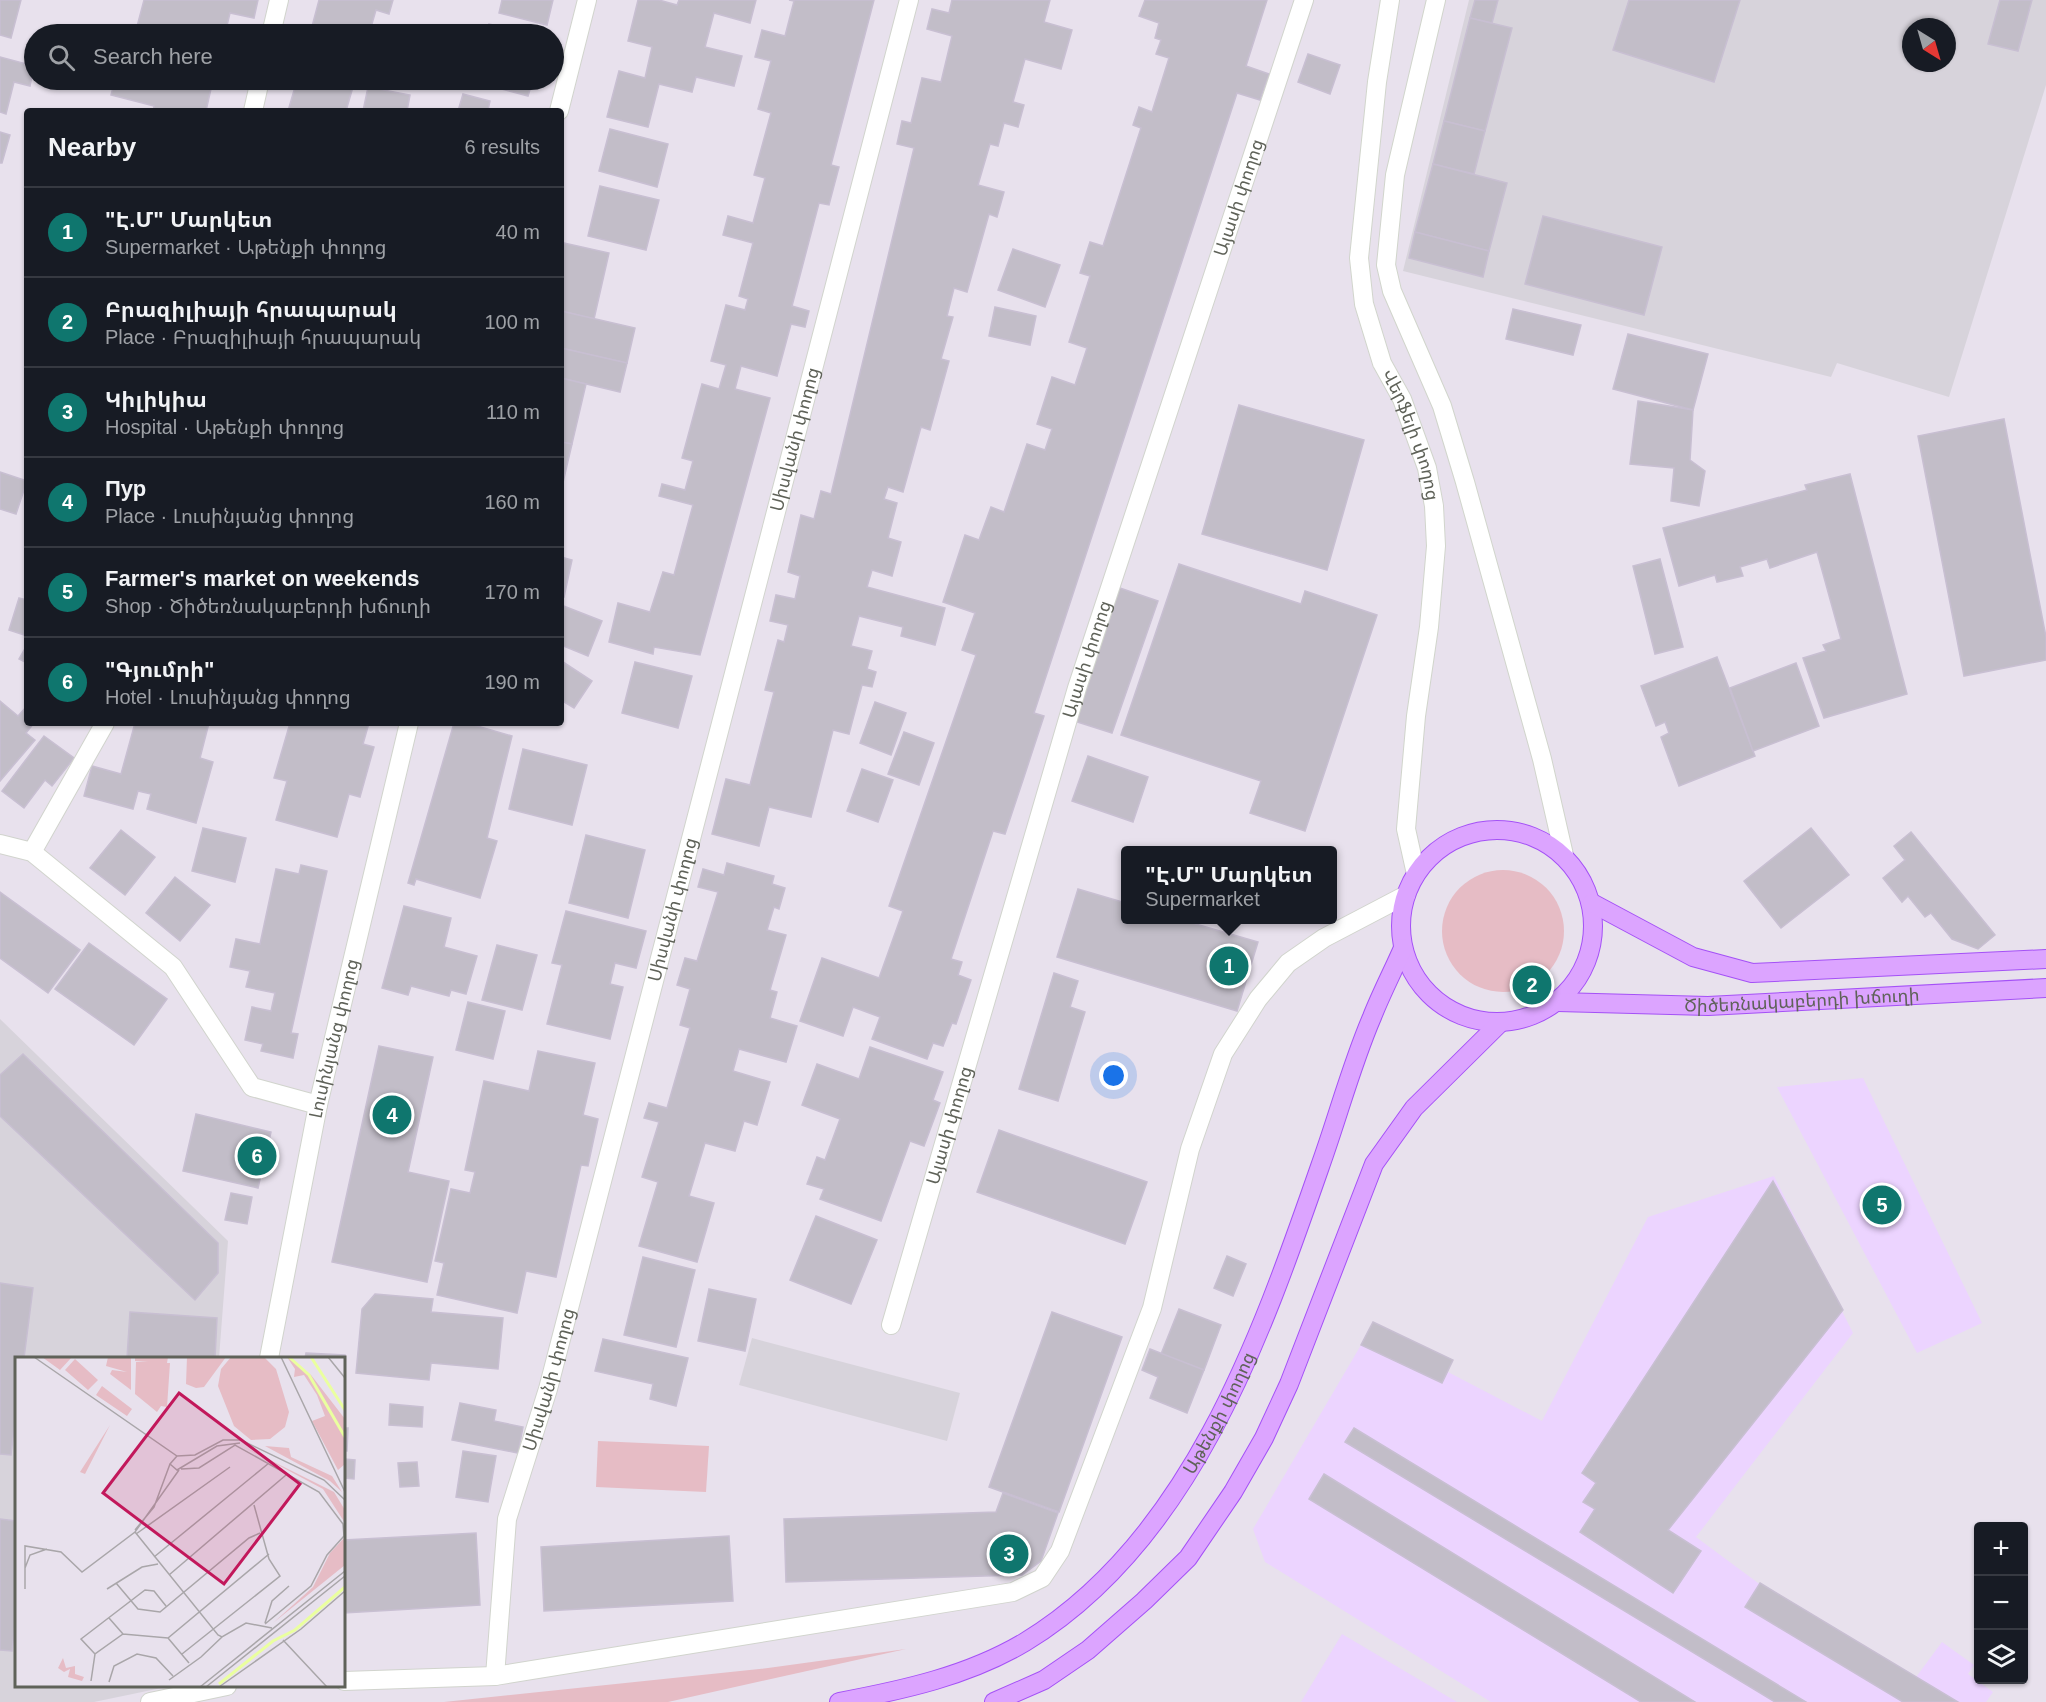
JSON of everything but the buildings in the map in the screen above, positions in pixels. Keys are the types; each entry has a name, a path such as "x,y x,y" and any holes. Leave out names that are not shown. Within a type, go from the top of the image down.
{"main road":[{"path":"1485,830 1522,833 1540,839 1564,855 1582,877 1592,903 1594,930 1589,957 1577,982 1558,1002 1531,1017 1500,1023 1473,1020 1449,1010 1428,994 1412,973 1403,948 1401,921 1406,894 1416,874 1434,853 1458,838 1485,830"},
{"name":"Ծիծեռնակաբերդի խճուղի","path":"1592,903 1693,957 1752,973 2046,959"},
{"name":"Աթենքի փողոց","path":"839,1702 899,1690 944,1677 978,1665 1025,1642 1073,1607 1123,1560 1172,1500 1212,1429 1259,1329 1324,1155 1371,1019 1403,948"},
{"name":"Ծիծեռնակաբերդի խճուղի","path":"1558,1002 1708,1006 2046,988"},
{"path":"994,1702 1044,1680 1088,1650 1144,1601 1188,1558 1233,1492 1264,1438 1289,1384 1374,1164 1414,1108 1500,1023"}],"street":[{"path":"273,24 279,0"},
{"path":"560,108 586,0"},
{"name":"Սիսվանի փողոց","path":"495,1676 507,1519 548,1389 909,0"},
{"name":"Այասի փողոց","path":"891,1325 1077,688 1304,0"},
{"name":"Վերֆելի փողոց","path":"1390,0 1377,82 1359,258 1364,304 1379,353 1402,399 1427,468 1434,506 1436,546 1430,616 1416,716 1406,829 1416,874"},
{"path":"1436,0 1395,175 1386,265 1392,291 1442,406 1465,482 1542,759 1564,855"},
{"path":"254,108 258,90"},
{"path":"32,852 103,726"},
{"name":"Լուսինյանց փողոց","path":"269,1357 318,1105 408,726"},
{"path":"0,844 32,852 173,967 252,1087 318,1105"},
{"path":"345,1682 495,1676 1013,1592 1030,1587 1042,1578 1060,1551 1152,1308 1190,1149 1223,1054 1258,999 1288,963 1324,938 1406,894"},
{"path":"150,1702 222,1687"}],"shaded area":[{"path":"1469,0 2046,0 2046,85 1949,397 1837,363 1831,377 1403,271"},
{"path":"1503,870 1526,875 1546,888 1559,908 1564,931 1559,954 1546,974 1526,987 1503,992 1480,987 1460,974 1447,954 1442,931 1447,908 1460,888 1480,875"},
{"path":"0,1019 228,1241 219,1357 15,1357 15,1687 166,1687 94,1702 0,1702"},
{"path":"1863,1078 1982,1323 1917,1353 1777,1087"},
{"path":"1774,1176 1853,1333 1696,1537 1905,1692 1942,1642 1974,1665 1968,1674 1974,1678 1974,1684 1982,1684 1993,1692 1986,1702 1491,1702 1265,1562 1253,1529 1361,1345 1442,1383 1448,1372 1542,1421 1648,1217"},
{"path":"752,1338 960,1393 947,1441 739,1385"},
{"path":"598,1441 709,1446 706,1492 596,1487"},
{"path":"1342,1634 1457,1702 1301,1702"},
{"path":"906,1649 668,1702 444,1702 768,1668"}],"place":[{"name":"\"Է.Մ\" Մարկետ","path":"1229,966"},
{"name":"Բրազիլիայի հրապարակ","path":"1532,985"},
{"name":"Пур","path":"392,1115"},
{"name":"\"Գյումրի\"","path":"257,1156"},
{"name":"Farmer's market on weekends","path":"1882,1205"},
{"name":"Կիլիկիա","path":"1009,1554"}]}
